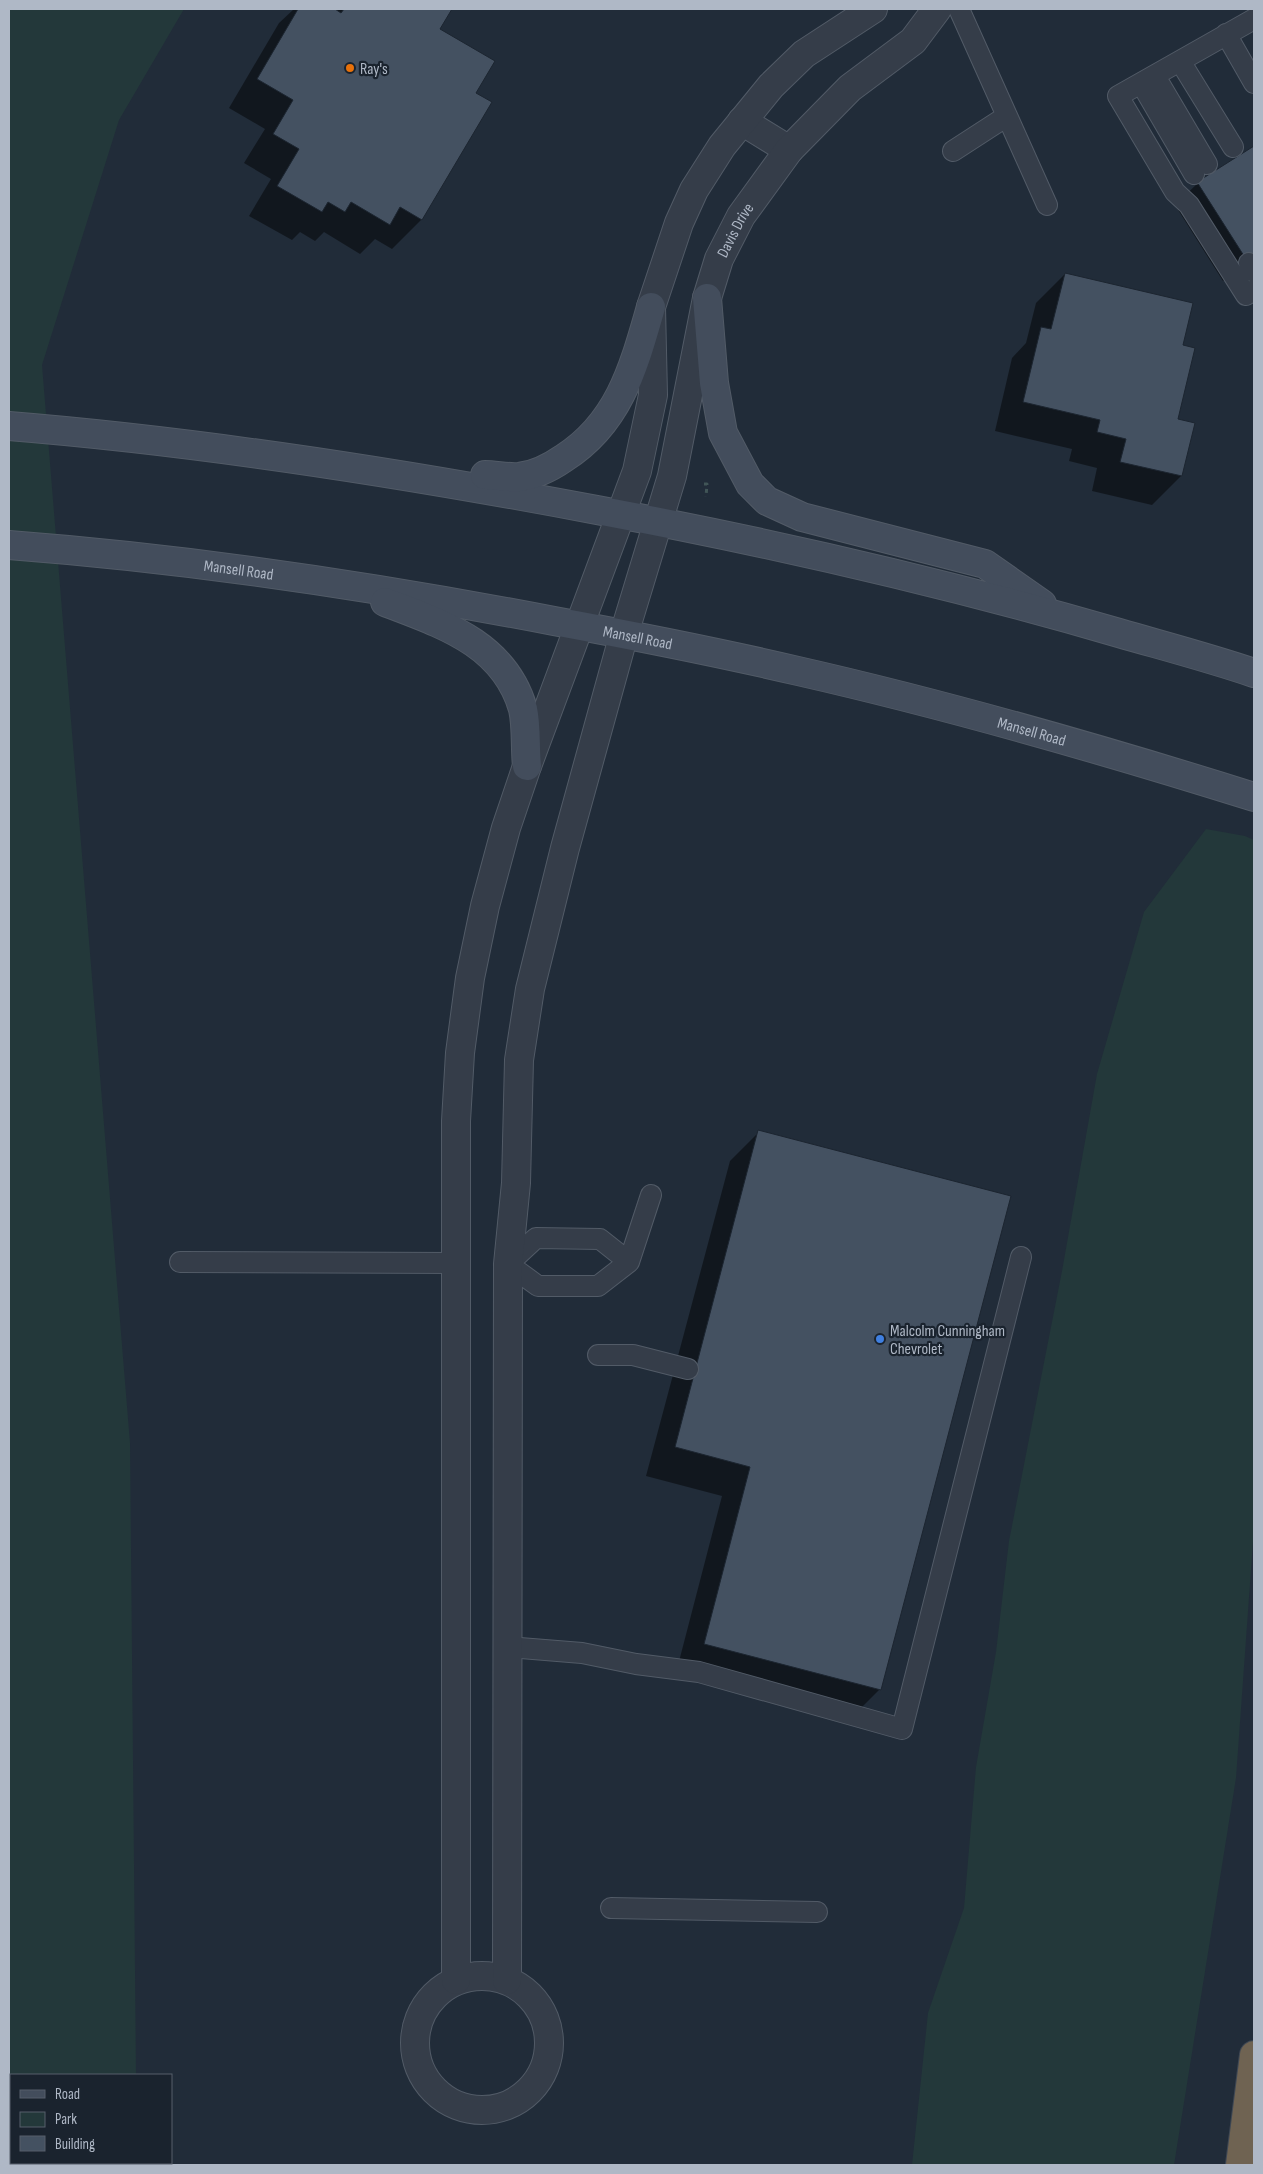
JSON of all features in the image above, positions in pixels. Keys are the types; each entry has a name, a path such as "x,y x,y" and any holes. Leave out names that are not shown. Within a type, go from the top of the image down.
{"highway":[{"path":"1240,2165 1254,2055"}],"main road":[{"path":"707,298 714,383 724,433 750,484 767,501 802,517 985,564 1058,615"},
{"path":"348,466 519,477 538,472 580,448 602,424 618,401 632,373 651,306"},
{"path":"9,426 206,446 348,466 658,521 828,557 962,589 1058,615 1254,673"},
{"name":"Mansell Road","path":"9,545 188,562 327,580 461,602 624,634 796,670 929,703 1074,742 1254,797"},
{"path":"327,580 447,625 478,645 507,673 523,710 527,766"}],"street":[{"path":"456,1980 456,1121 462,1034 470,978 485,906 506,828 527,766 637,471 653,395 651,306 679,223 694,190 722,146 771,86 804,54 872,9"},
{"name":"Davis Drive","path":"507,1980 508,1264 516,1183 519,1060 530,988 564,848 676,457 707,298 719,259 741,216 789,150 850,88 913,41 937,9"},
{"path":"742,121 789,150"},
{"path":"480,1975 507,1980 530,1995 545,2018 550,2043 544,2069 532,2089 514,2102 491,2110 468,2109 449,2102 431,2088 418,2068 413,2044 418,2018 434,1994 456,1980 480,1975"}],"lane":[{"path":"959,9 1046,206"},
{"path":"1249,18 1226,34 1118,96 1175,192 1189,206 1246,295 1254,290"},
{"path":"1226,34 1254,83"},
{"path":"1180,61 1232,147"},
{"path":"1148,79 1200,169"},
{"path":"952,150 1006,116"},
{"path":"629,1262 600,1239 536,1238 508,1264 538,1286 598,1286 629,1262 651,1195"},
{"path":"507,1647 582,1653 636,1664 698,1672 902,1728 1021,1258"},
{"path":"180,1262 455,1263"},
{"path":"598,1355 633,1355 688,1368"},
{"path":"611,1908 817,1912"}],"green space":[{"path":"9,9 184,9 119,120 42,365 130,1443 136,2074 10,2074 10,2164 137,2165 9,2165"},
{"path":"1206,829 1245,836 1254,840 1254,1528 1236,1778 1174,2165 912,2165 928,2013 964,1908 976,1767 996,1652 1009,1541 1062,1271 1097,1074 1144,912"}],"building":[{"path":"298,9 335,9 341,13 344,9 452,9 440,29 495,61 476,93 492,102 422,220 400,207 390,225 351,202 345,212 328,202 322,212 277,186 299,149 273,134 293,100 257,79"},
{"path":"1254,146 1254,254 1246,259 1197,182"},
{"path":"1065,273 1193,303 1183,345 1195,348 1178,419 1195,423 1182,476 1120,462 1126,439 1097,432 1100,420 1023,402 1041,327 1051,329"},
{"path":"758,1130 1011,1196 881,1690 704,1644 750,1467 675,1447"}],"place":[{"name":"Ray's","path":"350,68"},
{"name":"Malcolm Cunningham Chevrolet","path":"880,1339"}]}
